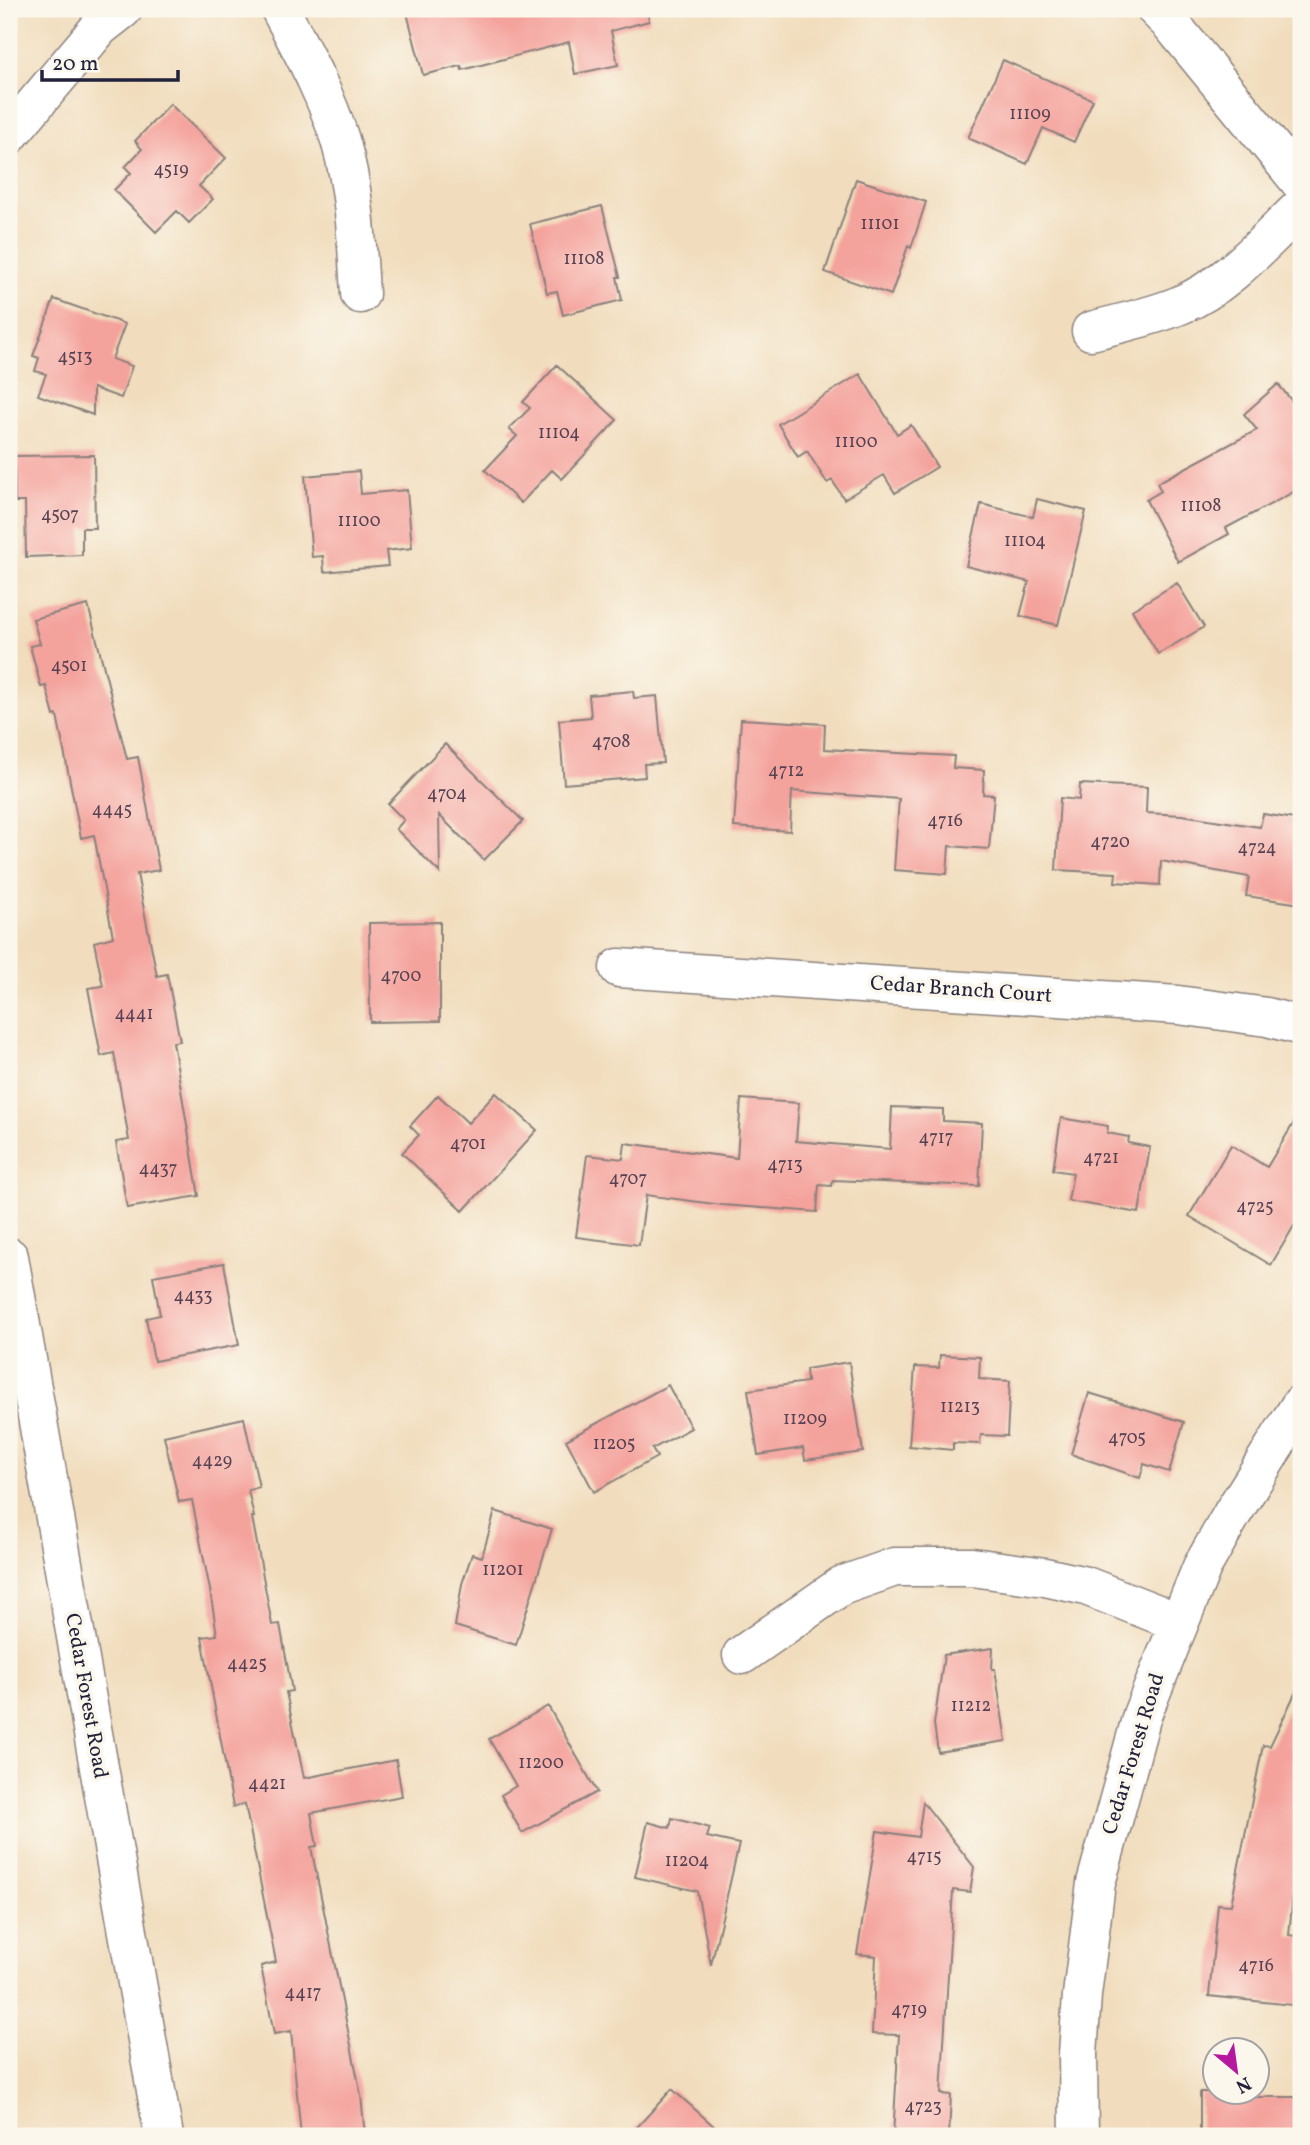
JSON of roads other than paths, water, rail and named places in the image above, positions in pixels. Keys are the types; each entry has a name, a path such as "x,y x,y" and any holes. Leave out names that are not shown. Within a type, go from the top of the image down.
{"street":[{"path":"9,135 100,27 123,9"},
{"path":"280,9 316,78 340,139 350,179 360,294"},
{"path":"1156,9 1172,25 1301,184"},
{"path":"1091,331 1180,305 1208,289 1237,267 1301,207"},
{"name":"Cedar Branch Court","path":"619,968 1178,1005 1267,1017 1301,1026"},
{"name":"Cedar Forest Road","path":"9,1257 164,2136"},
{"name":"Cedar Forest Road","path":"1079,2136 1078,2054 1082,1995 1096,1883 1142,1715 1202,1567 1301,1404"},
{"path":"742,1655 841,1586 895,1567 972,1567 1045,1577 1086,1586 1178,1622"}]}
